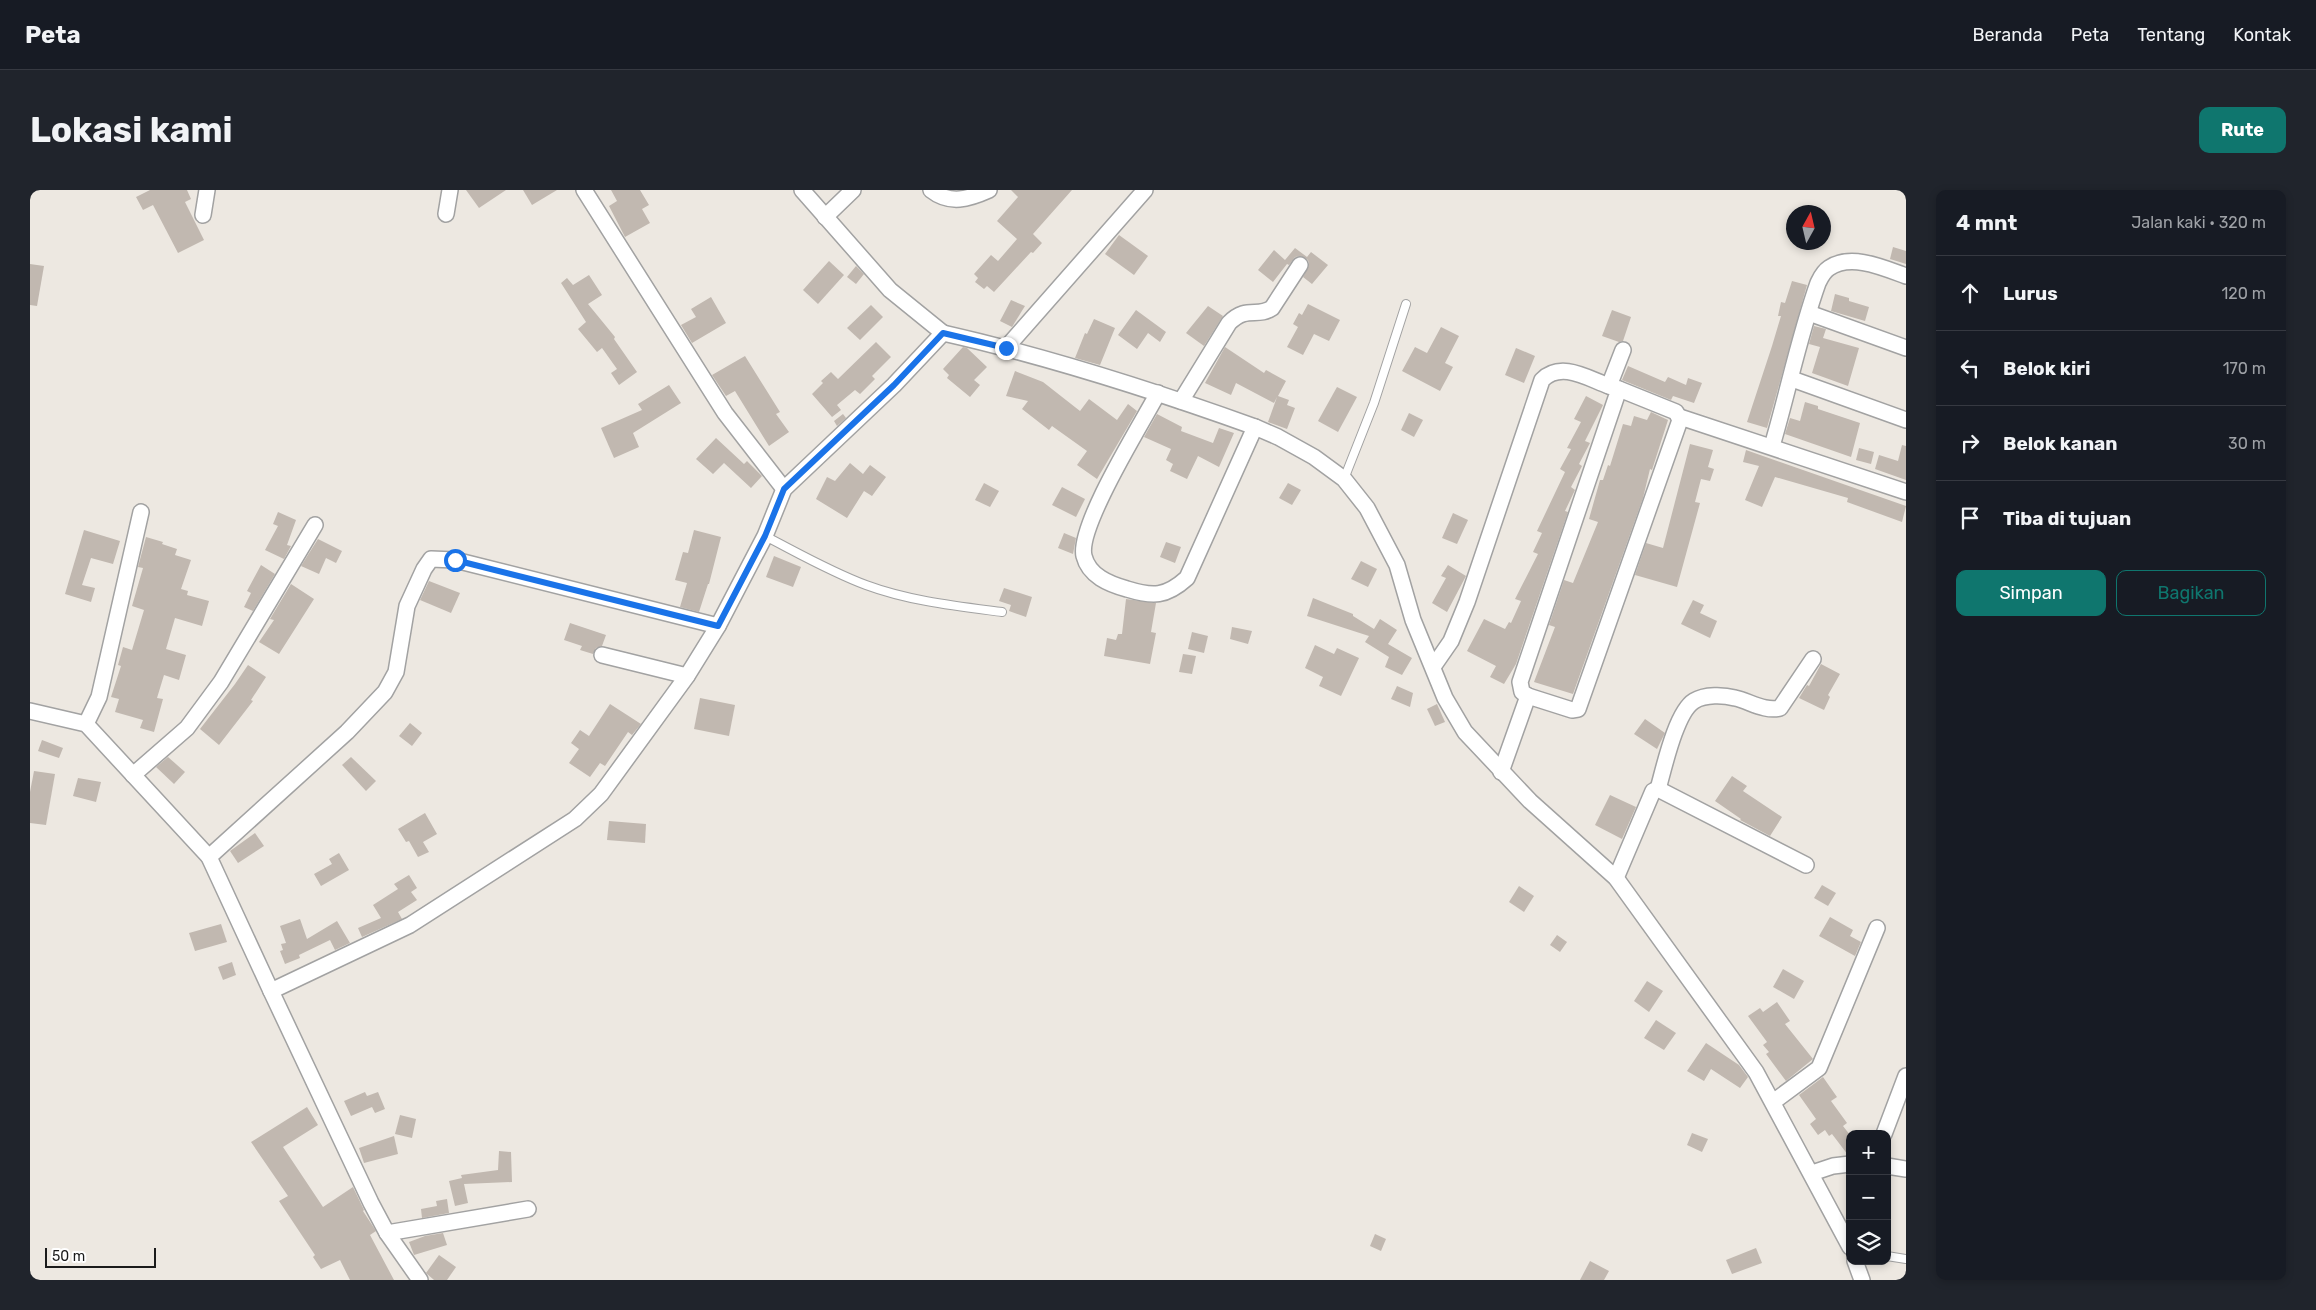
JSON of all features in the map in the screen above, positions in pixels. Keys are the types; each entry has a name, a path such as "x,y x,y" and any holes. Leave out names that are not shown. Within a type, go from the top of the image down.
{"street":[{"path":"203,215 207,190"},
{"path":"446,214 450,190"},
{"path":"584,190 725,413 784,489"},
{"path":"802,190 890,290 943,333 1006,348 1158,393 1255,427 1278,437 1314,457 1344,479 1367,508 1397,565 1413,620 1444,698 1465,732 1501,772 1616,878 1756,1072 1846,1239"},
{"path":"825,218 853,190"},
{"path":"931,190 938,195 959,200 973,197 989,190"},
{"path":"1006,348 1145,190"},
{"path":"1772,446 1809,313 1823,274 1829,268 1840,263 1867,263 1906,276"},
{"path":"1181,401 1229,323 1237,315 1244,312 1265,312 1272,308 1300,265"},
{"path":"1809,313 1906,348"},
{"path":"271,991 410,925 575,819 601,794 687,676 718,626 765,536 784,489 894,385 943,333"},
{"path":"1623,350 1614,388 1520,682 1522,692 1528,696 1572,710 1578,709 1679,424 1680,416"},
{"path":"1433,667 1451,641 1468,602 1542,380 1549,373 1567,371 1676,412 1680,416 1906,492"},
{"path":"1792,379 1906,420"},
{"path":"1158,393 1104,493 1085,540 1083,554 1088,567 1099,578 1117,586 1140,593 1160,594 1173,590 1187,578 1255,427"},
{"path":"86,724 99,697 141,512"},
{"path":"134,775 187,728 221,682 315,525"},
{"path":"209,857 347,732 385,692 396,672 407,606 424,569 431,559 455,560 718,626"},
{"path":"602,655 687,676"},
{"path":"1616,878 1653,791 1658,789 1682,716 1694,701 1717,696 1734,698 1766,708 1780,708 1813,660"},
{"path":"1501,772 1528,696"},
{"path":"30,711 86,724 209,857 371,1203 387,1233 420,1280"},
{"path":"1658,789 1806,865"},
{"path":"1773,1102 1819,1068 1877,928"},
{"path":"1886,1130 1906,1076"},
{"path":"1812,1174 1833,1166 1846,1164"},
{"path":"1891,1167 1906,1169"},
{"path":"387,1233 528,1209"},
{"path":"1857,1265 1862,1280"}],"lane":[{"path":"1344,479 1374,403 1406,304"},
{"path":"765,536 865,585 929,601 1002,612"},
{"path":"1891,1257 1906,1259"}],"building":[{"path":"150,190 187,190 191,199 185,202 204,240 178,253 153,205 143,210 136,197"},
{"path":"466,190 506,190 479,208"},
{"path":"523,190 557,190 532,205"},
{"path":"611,190 640,190 649,205 642,209 650,223 625,237 609,206 617,201"},
{"path":"1011,190 1072,190 1033,234 1042,243 1033,253 1031,252 994,292 987,286 984,289 975,282 978,278 974,274 991,255 998,261 1017,239 997,221 1018,197"},
{"path":"1119,235 1148,256 1134,275 1105,254"},
{"path":"1893,247 1906,251 1906,264 1890,259"},
{"path":"1295,248 1307,257 1311,252 1328,265 1312,284 1303,277 1309,265 1308,260 1301,256 1295,257 1289,265 1287,264 1273,282 1258,270 1274,250 1285,260"},
{"path":"829,261 844,275 818,304 803,290"},
{"path":"30,264 44,266 37,306 30,305"},
{"path":"856,266 864,274 856,284 847,277"},
{"path":"589,275 602,295 588,304 615,337 614,339 637,372 619,385 611,373 617,369 602,348 597,352 578,329 586,322 561,283 567,278 573,285"},
{"path":"1792,281 1807,285 1767,428 1747,422 1781,316 1778,316 1781,302 1785,303"},
{"path":"1835,294 1849,298 1849,301 1869,307 1865,321 1831,311"},
{"path":"711,297 726,323 692,343 681,325 696,317 691,309"},
{"path":"1011,300 1025,306 1012,327 1000,321"},
{"path":"1308,304 1340,320 1329,341 1314,334 1303,355 1287,347 1298,327 1293,324 1299,313 1302,315"},
{"path":"871,305 883,317 860,340 847,328"},
{"path":"1208,306 1223,316 1204,346 1186,333"},
{"path":"1136,310 1166,332 1160,342 1148,333 1137,349 1118,335"},
{"path":"1612,310 1631,317 1623,341 1619,342 1602,336"},
{"path":"1094,319 1115,328 1100,365 1075,358 1085,333 1087,334"},
{"path":"1814,326 1826,329 1823,338 1859,348 1848,386 1812,373 1820,347 1809,344"},
{"path":"1441,327 1459,336 1445,363 1453,367 1440,391 1402,371 1415,347 1427,353"},
{"path":"876,342 891,357 872,376 875,379 860,394 855,390 837,405 841,410 832,417 812,394 823,383 821,381 831,372 838,379"},
{"path":"963,347 967,348 987,367 974,380 980,385 970,397 947,378 949,375 943,369"},
{"path":"1225,347 1264,373 1266,370 1286,381 1278,396 1289,400 1287,405 1295,408 1287,429 1268,422 1277,397 1274,403 1236,383 1231,395 1205,383"},
{"path":"1516,348 1535,356 1524,383 1505,375"},
{"path":"745,356 780,412 776,414 789,432 769,446 735,391 726,396 712,375"},
{"path":"1628,366 1665,382 1668,377 1686,385 1688,378 1702,383 1694,403 1673,396 1671,400 1622,380"},
{"path":"1015,371 1043,382 1080,411 1089,399 1117,420 1128,404 1137,411 1097,479 1077,465 1087,451 1052,426 1049,430 1022,409 1028,401 1006,396"},
{"path":"669,385 681,403 633,433 639,447 614,458 601,428 642,410 638,404"},
{"path":"1337,387 1357,397 1338,432 1318,421"},
{"path":"1586,396 1603,405 1585,441 1590,443 1579,464 1582,466 1571,487 1575,490 1565,511 1568,512 1516,664 1504,684 1490,677 1496,666 1467,651 1484,619 1505,629 1509,622 1511,623 1521,601 1515,599 1538,554 1533,552 1542,533 1537,531 1565,472 1560,469 1571,449 1567,448 1581,422 1574,419"},
{"path":"1805,402 1818,406 1818,409 1860,423 1851,457 1785,434 1790,418 1800,421"},
{"path":"1651,412 1668,420 1652,470 1650,469 1643,498 1573,694 1534,682 1555,627 1549,625 1564,580 1573,583 1598,522 1589,519 1600,480 1603,480 1608,465 1610,466 1623,424 1631,426 1634,416 1647,420"},
{"path":"1409,413 1423,420 1414,437 1401,430"},
{"path":"843,414 846,418 837,426 834,421"},
{"path":"1157,414 1182,427 1181,431 1213,443 1219,428 1234,433 1219,467 1198,456 1187,479 1170,471 1173,464 1166,460 1171,449 1144,437"},
{"path":"716,438 744,464 747,461 762,476 751,488 724,463 713,474 696,459"},
{"path":"1690,444 1713,450 1708,467 1714,469 1710,481 1701,479 1695,502 1700,503 1677,587 1635,575 1646,543 1663,548"},
{"path":"1902,445 1906,446 1906,480 1875,469 1879,455 1898,461"},
{"path":"1859,448 1874,452 1871,464 1856,460"},
{"path":"1746,450 1906,506 1902,522 1847,502 1848,498 1775,477 1762,507 1745,500 1759,466 1743,462"},
{"path":"850,463 863,474 870,465 886,477 872,496 864,491 847,518 816,499 827,477 835,481"},
{"path":"984,483 999,491 990,507 975,500"},
{"path":"1288,483 1301,490 1292,505 1279,498"},
{"path":"1062,487 1085,499 1076,517 1052,505"},
{"path":"278,512 296,520 287,545 291,546 284,559 265,550 278,526 273,524"},
{"path":"1453,513 1468,520 1457,544 1442,538"},
{"path":"84,530 120,541 113,564 91,558 82,585 95,588 91,602 65,594"},
{"path":"694,530 721,537 709,584 699,612 680,607 687,583 675,580 683,552 688,553"},
{"path":"1064,533 1076,538 1073,554 1058,548"},
{"path":"146,537 177,549 175,555 191,560 181,589 188,591 187,595 209,601 202,626 175,618 166,649 186,655 179,680 164,675 157,698 163,699 154,732 140,728 143,720 115,712 119,699 111,697 121,666 118,665 123,647 132,650 144,610 132,606 143,568 138,567"},
{"path":"318,539 342,551 336,563 326,558 319,574 301,566"},
{"path":"1166,542 1181,547 1175,563 1160,557"},
{"path":"774,556 801,567 793,587 766,577"},
{"path":"1361,561 1377,569 1368,587 1351,579"},
{"path":"261,565 275,574 253,611 244,607 251,593 247,591"},
{"path":"1448,565 1466,576 1447,612 1432,603 1446,578 1441,576"},
{"path":"429,581 460,593 451,613 420,600"},
{"path":"291,584 314,599 279,654 259,642 274,620 270,619"},
{"path":"1004,588 1032,597 1026,617 1009,611 1011,605 999,601"},
{"path":"1313,598 1353,614 1353,616 1374,629 1380,619 1397,630 1388,644 1412,658 1402,675 1385,667 1389,657 1365,642 1369,636 1307,616"},
{"path":"1126,599 1156,603 1151,632 1156,633 1150,664 1104,656 1107,638 1116,640 1118,634 1122,634"},
{"path":"1693,600 1704,605 1700,613 1717,621 1710,638 1681,624"},
{"path":"570,623 606,635 602,646 596,648 593,654 580,650 582,646 564,640"},
{"path":"1232,627 1252,631 1248,644 1230,639"},
{"path":"1192,632 1208,636 1204,653 1188,649"},
{"path":"1315,645 1334,654 1337,648 1359,658 1341,696 1319,686 1323,677 1305,668"},
{"path":"1183,654 1196,656 1192,674 1179,672"},
{"path":"1821,664 1840,674 1828,695 1830,697 1824,710 1799,698 1807,685 1809,686"},
{"path":"248,665 266,677 251,700 253,701 219,745 200,729"},
{"path":"1397,686 1413,693 1410,707 1391,699"},
{"path":"700,698 735,705 729,736 694,729"},
{"path":"610,704 641,724 632,735 628,732 605,766 600,763 590,777 569,763 579,749 571,743 580,730 589,736"},
{"path":"1437,704 1445,722 1435,726 1427,709"},
{"path":"1645,719 1665,733 1657,749 1634,734"},
{"path":"410,723 422,733 412,746 399,736"},
{"path":"42,740 63,748 59,758 38,751"},
{"path":"168,757 185,772 174,784 156,767"},
{"path":"351,757 376,781 366,791 342,765"},
{"path":"34,771 55,774 46,825 30,823 30,792"},
{"path":"1732,776 1747,786 1743,791 1782,817 1770,836 1740,820 1715,801"},
{"path":"78,778 101,782 96,802 73,796"},
{"path":"1610,795 1636,807 1622,839 1595,825"},
{"path":"425,813 437,834 423,842 429,852 418,857 409,841 406,842 398,829"},
{"path":"609,821 646,824 645,843 607,840"},
{"path":"255,833 264,846 238,863 230,851"},
{"path":"339,853 349,870 321,886 314,874 332,864 329,859"},
{"path":"409,875 417,888 411,892 417,900 398,912 402,919 362,937 358,928 381,918 373,905 398,889 394,884"},
{"path":"1822,885 1836,893 1828,906 1814,898"},
{"path":"1519,886 1534,896 1524,912 1509,902"},
{"path":"1830,917 1853,930 1850,936 1861,942 1855,956 1819,936"},
{"path":"300,919 307,939 337,921 350,943 335,950 330,940 299,955 300,958 285,964 280,951 283,950 281,944 286,943 280,926"},
{"path":"221,924 227,942 195,951 189,933"},
{"path":"1557,935 1567,942 1560,952 1550,945"},
{"path":"232,962 236,975 223,980 218,967"},
{"path":"1783,969 1804,981 1794,999 1773,987"},
{"path":"1647,981 1663,991 1649,1012 1634,1001"},
{"path":"1777,1002 1790,1021 1785,1024 1813,1059 1786,1081 1766,1054 1769,1052 1763,1045 1767,1042 1748,1016 1760,1008 1763,1012"},
{"path":"1656,1020 1676,1033 1664,1050 1644,1038"},
{"path":"1706,1043 1739,1065 1748,1077 1740,1088 1711,1069 1704,1081 1687,1071"},
{"path":"1823,1077 1837,1097 1831,1101 1847,1123 1843,1126 1846,1130 1846,1152 1832,1134 1829,1136 1825,1130 1818,1135 1810,1124 1816,1119 1799,1095"},
{"path":"365,1092 367,1096 378,1092 385,1109 375,1113 372,1107 351,1116 344,1101"},
{"path":"307,1107 318,1125 283,1147 323,1207 353,1187 363,1211 376,1231 370,1235 394,1280 350,1280 340,1260 321,1269 313,1257 315,1255 279,1201 288,1196 251,1142"},
{"path":"400,1115 416,1119 412,1138 395,1134"},
{"path":"1692,1133 1708,1139 1702,1152 1687,1145"},
{"path":"394,1136 398,1154 364,1163 359,1148"},
{"path":"499,1151 511,1152 512,1182 464,1184 468,1203 455,1206 449,1181 462,1178 461,1175 498,1170"},
{"path":"447,1199 449,1213 422,1218 421,1209 437,1206 436,1201"},
{"path":"443,1233 447,1245 414,1255 409,1242 425,1236"},
{"path":"1375,1234 1386,1239 1381,1251 1370,1246"},
{"path":"1756,1248 1762,1263 1732,1274 1726,1260"},
{"path":"439,1255 456,1267 447,1280 434,1280 426,1273"},
{"path":"1590,1261 1609,1271 1604,1280 1580,1280"}],"route":[{"path":"455,560 718,626 765,536 784,489 894,385 943,333 1006,348"}]}
